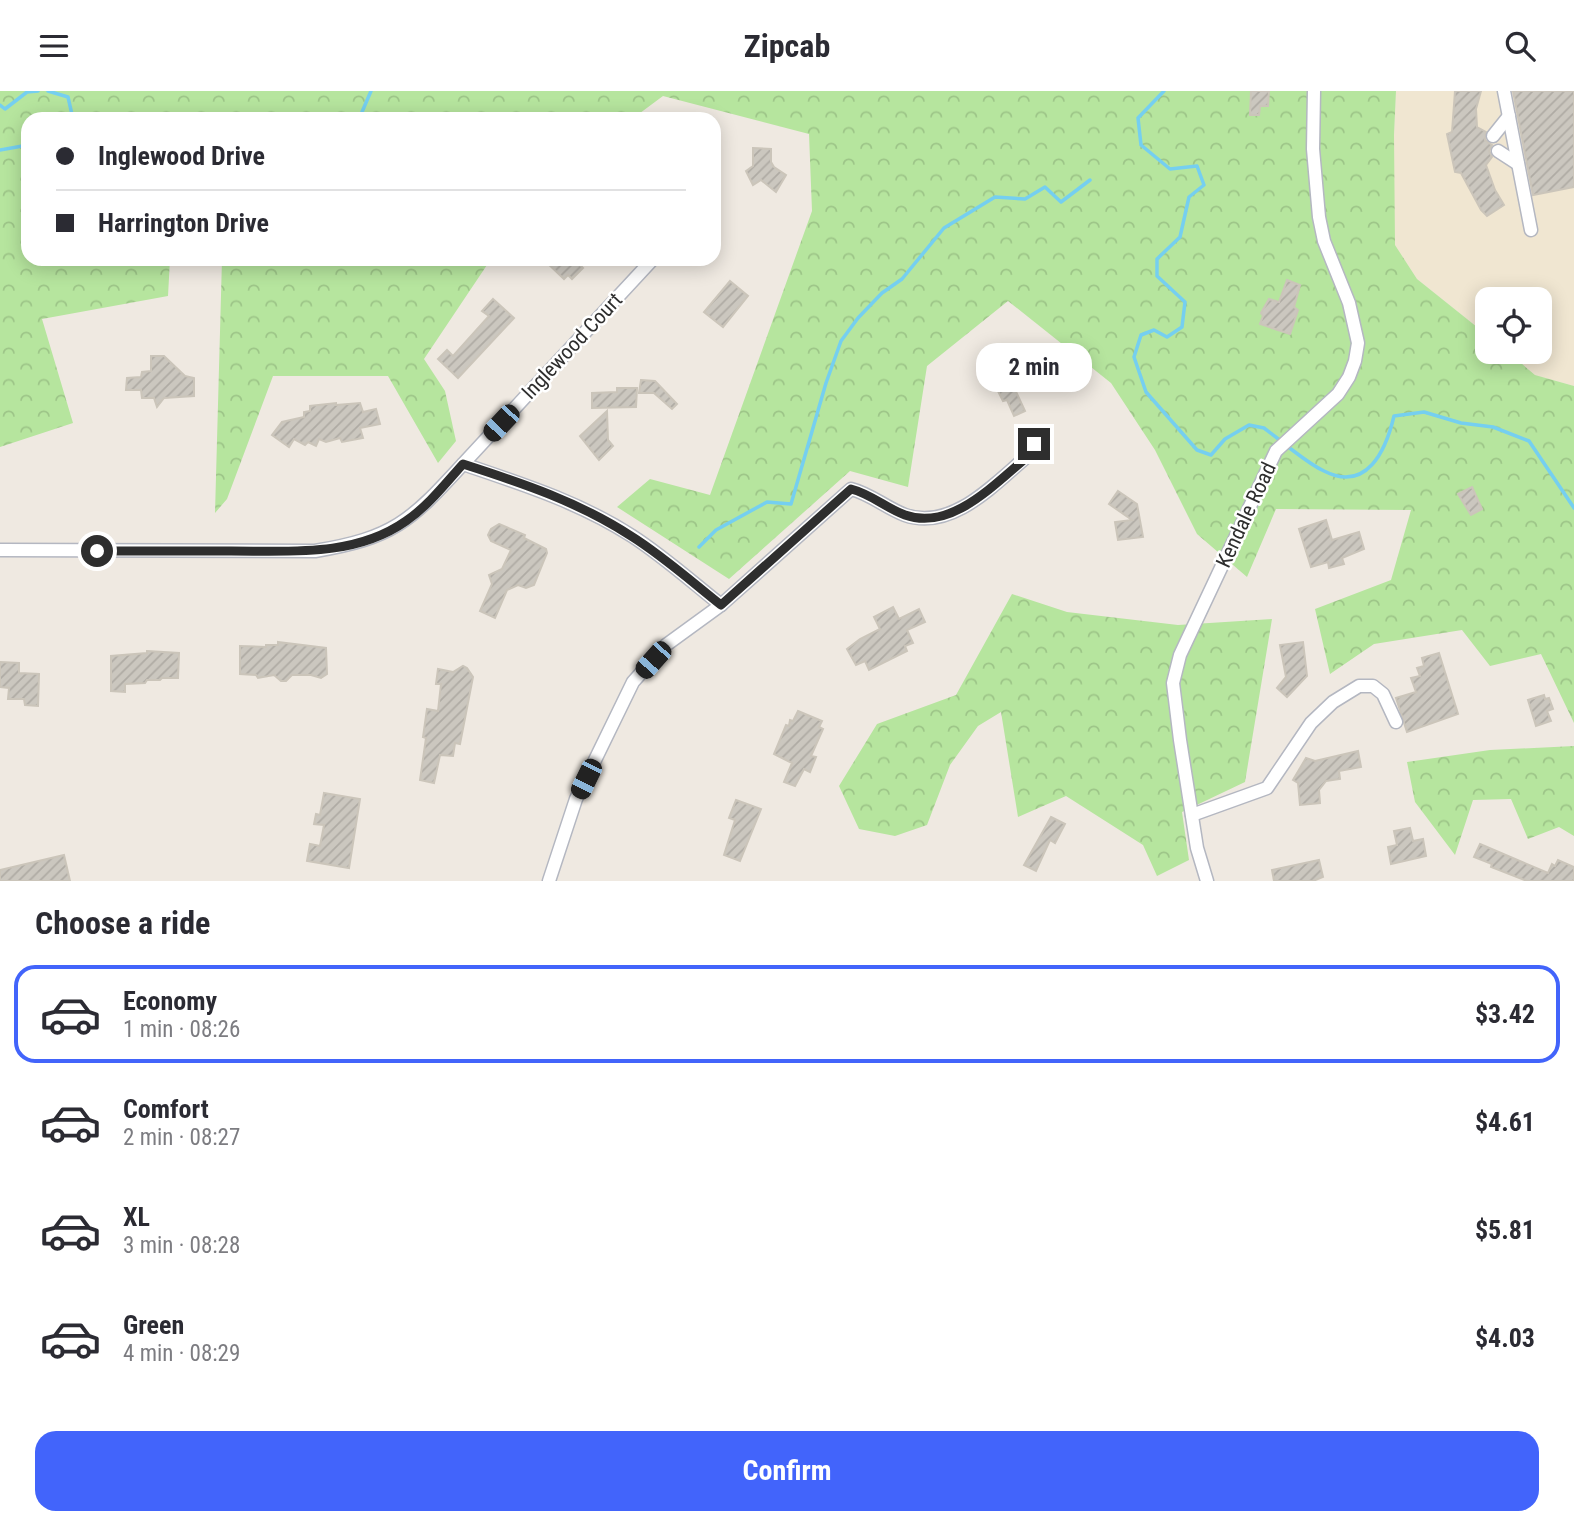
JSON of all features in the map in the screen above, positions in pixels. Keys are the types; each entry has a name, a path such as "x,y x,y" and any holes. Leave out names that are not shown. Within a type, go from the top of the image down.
{"street":[{"name":"Kendale Road","path":"1207,881 1192,815 1173,683 1180,655 1276,451 1338,394 1355,362 1357,343 1349,303 1324,241 1319,217 1313,149 1314,91"},
{"path":"1504,91 1531,230"},
{"path":"1493,136 1509,116"},
{"path":"1498,151 1518,164"},
{"name":"Inglewood Court","path":"0,550 315,551 354,545 380,535 406,521 426,505 647,266"},
{"path":"549,881 576,799 632,682 666,645 721,605 851,489 906,516 931,519 943,517 970,503 1031,454 1034,444"},
{"path":"463,464 578,505 632,536 721,605"},
{"path":"1192,815 1267,788 1311,723 1333,702 1359,686 1373,686 1383,694 1396,722"}],"shaded area":[{"path":"1396,91 1574,91 1574,386 1535,375 1522,364 1552,364 1552,287 1475,287 1475,325 1417,279 1394,244"}],"green space":[{"path":"0,91 1396,91 1395,245 1417,279 1475,325 1475,364 1522,364 1535,375 1574,386 1574,723 1541,654 1490,666 1462,630 1374,644 1330,674 1315,609 1391,580 1411,510 1276,509 1247,577 1197,534 1155,450 1111,383 1008,301 927,366 908,487 850,471 729,579 617,507 650,479 710,495 812,211 809,134 663,96 641,112 21,112 21,266 170,266 168,296 42,319 73,423 0,447"},
{"path":"222,266 486,266 424,359 445,391 456,441 438,463 388,376 273,376 227,499 215,513"},
{"path":"1012,594 1067,612 1178,625 1272,619 1245,782 1182,812 1189,860 1157,876 1143,845 1066,796 1018,817 1001,712 978,726 950,765 927,825 895,836 859,829 839,786 877,724 956,695"},
{"path":"1574,746 1574,836 1559,827 1528,839 1511,799 1473,800 1455,855 1415,802 1407,762 1490,750"}],"building":[{"path":"1251,91 1269,91 1268,106 1260,106 1259,115 1250,115"},
{"path":"1455,91 1481,91 1476,109 1477,127 1486,132 1485,140 1492,145 1489,151 1492,157 1486,165 1504,205 1487,216 1461,173 1455,172 1447,134 1452,132"},
{"path":"1513,91 1574,91 1574,187 1533,195"},
{"path":"753,148 771,149 771,162 786,175 776,192 761,180 753,185 746,171 753,166"},
{"path":"550,266 583,268 572,279 568,275 564,279"},
{"path":"1287,280 1300,285 1294,307 1298,310 1290,334 1260,324 1263,316 1261,313 1269,299 1279,302"},
{"path":"730,281 748,296 723,327 704,312"},
{"path":"493,299 514,318 458,378 438,359 447,350 453,356 489,316 482,311"},
{"path":"151,356 164,356 185,376 194,378 194,396 164,398 157,407 154,398 142,398 141,390 126,390 127,378 141,377 142,372 151,371"},
{"path":"1002,359 1007,372 1011,370 1015,379 1011,381 1025,411 1014,416 1007,400 1003,401 997,389 994,390 983,368"},
{"path":"641,380 655,381 677,404 672,409 654,393 639,393"},
{"path":"617,388 637,388 636,407 592,408 592,393 617,392"},
{"path":"360,403 363,412 376,409 380,424 360,428 363,438 342,442 340,438 326,442 319,439 316,446 308,442 305,445 294,439 289,447 272,435 282,422 304,417 304,412 310,411 310,406"},
{"path":"607,411 608,440 613,446 599,460 580,436"},
{"path":"1472,487 1482,509 1471,515 1458,494"},
{"path":"1118,491 1137,504 1143,537 1118,540 1115,522 1132,520 1109,504"},
{"path":"1326,520 1332,540 1359,532 1364,549 1342,558 1344,564 1329,568 1328,562 1311,567 1299,529"},
{"path":"499,524 525,535 524,538 546,549 547,553 534,585 526,588 518,585 507,590 495,618 480,611 492,584 489,575 502,569 511,550 491,541 488,535 491,529"},
{"path":"893,607 899,619 919,609 925,622 907,630 913,643 905,646 907,651 869,670 865,661 856,665 847,649 880,629 874,617"},
{"path":"278,642 326,648 327,674 321,678 292,675 286,681 281,681 274,675 258,678 256,675 240,674 240,646 266,647 278,645"},
{"path":"1303,642 1307,676 1287,697 1277,688 1286,677 1280,645"},
{"path":"147,651 179,653 178,678 125,684 125,692 111,691 111,656"},
{"path":"1439,653 1458,714 1407,732 1396,698 1416,692 1411,678 1420,676 1417,668 1424,666 1422,658"},
{"path":"0,662 19,663 19,673 39,674 38,706 25,705 24,699 8,699 9,688 0,687"},
{"path":"463,666 473,677 460,744 455,743 453,756 440,755 434,783 420,780 427,709 438,711 441,684 436,684 438,669 453,672"},
{"path":"1544,695 1545,699 1549,698 1553,709 1547,711 1551,721 1536,726 1528,700"},
{"path":"798,711 822,721 819,727 823,729 811,756 816,757 810,772 804,769 795,786 784,782 792,763 774,754 786,725 789,726 790,720 793,721"},
{"path":"1358,751 1361,767 1339,771 1340,779 1326,781 1319,790 1320,803 1300,805 1298,783 1293,780 1306,758 1315,761"},
{"path":"324,793 360,799 349,868 307,861 310,844 320,846 324,825 314,824 316,814 320,815"},
{"path":"736,800 761,809 740,861 724,855 735,820 729,818"},
{"path":"1051,817 1065,824 1055,843 1050,840 1036,871 1024,865"},
{"path":"1410,828 1413,841 1423,839 1426,856 1391,864 1388,847 1397,845 1394,831"},
{"path":"1480,844 1548,873 1552,864 1555,866 1558,860 1574,867 1574,881 1527,881 1491,867 1492,864 1474,857"},
{"path":"64,855 70,881 0,881 0,870"},
{"path":"1319,860 1323,877 1313,881 1274,881 1272,870"}],"waterway":[{"path":"0,105 5,109 27,92 38,91"},
{"path":"48,91 68,97 71,112"},
{"path":"362,112 371,91"},
{"path":"1164,91 1138,118 1141,145 1170,169 1197,166 1204,185 1189,197 1180,237 1157,259 1157,276 1185,302 1182,327 1167,337 1154,330 1141,335 1134,357 1146,392 1197,450 1211,455 1225,439 1249,425 1264,428 1281,441"},
{"path":"0,150 21,146"},
{"path":"699,547 716,530 767,502 791,504 841,341 882,293 902,279 944,228 995,197 1025,199 1045,187 1061,202 1090,180"},
{"path":"1287,446 1324,471 1339,476 1352,476 1372,465 1380,454 1394,416 1424,412 1461,423 1493,427 1529,441 1574,508"}],"route":[{"path":"97,551 315,551 354,545 406,521 426,505 463,464 578,505 632,536 721,605 851,489 906,516 931,519 943,517 970,503 1031,454 1034,444"}]}
